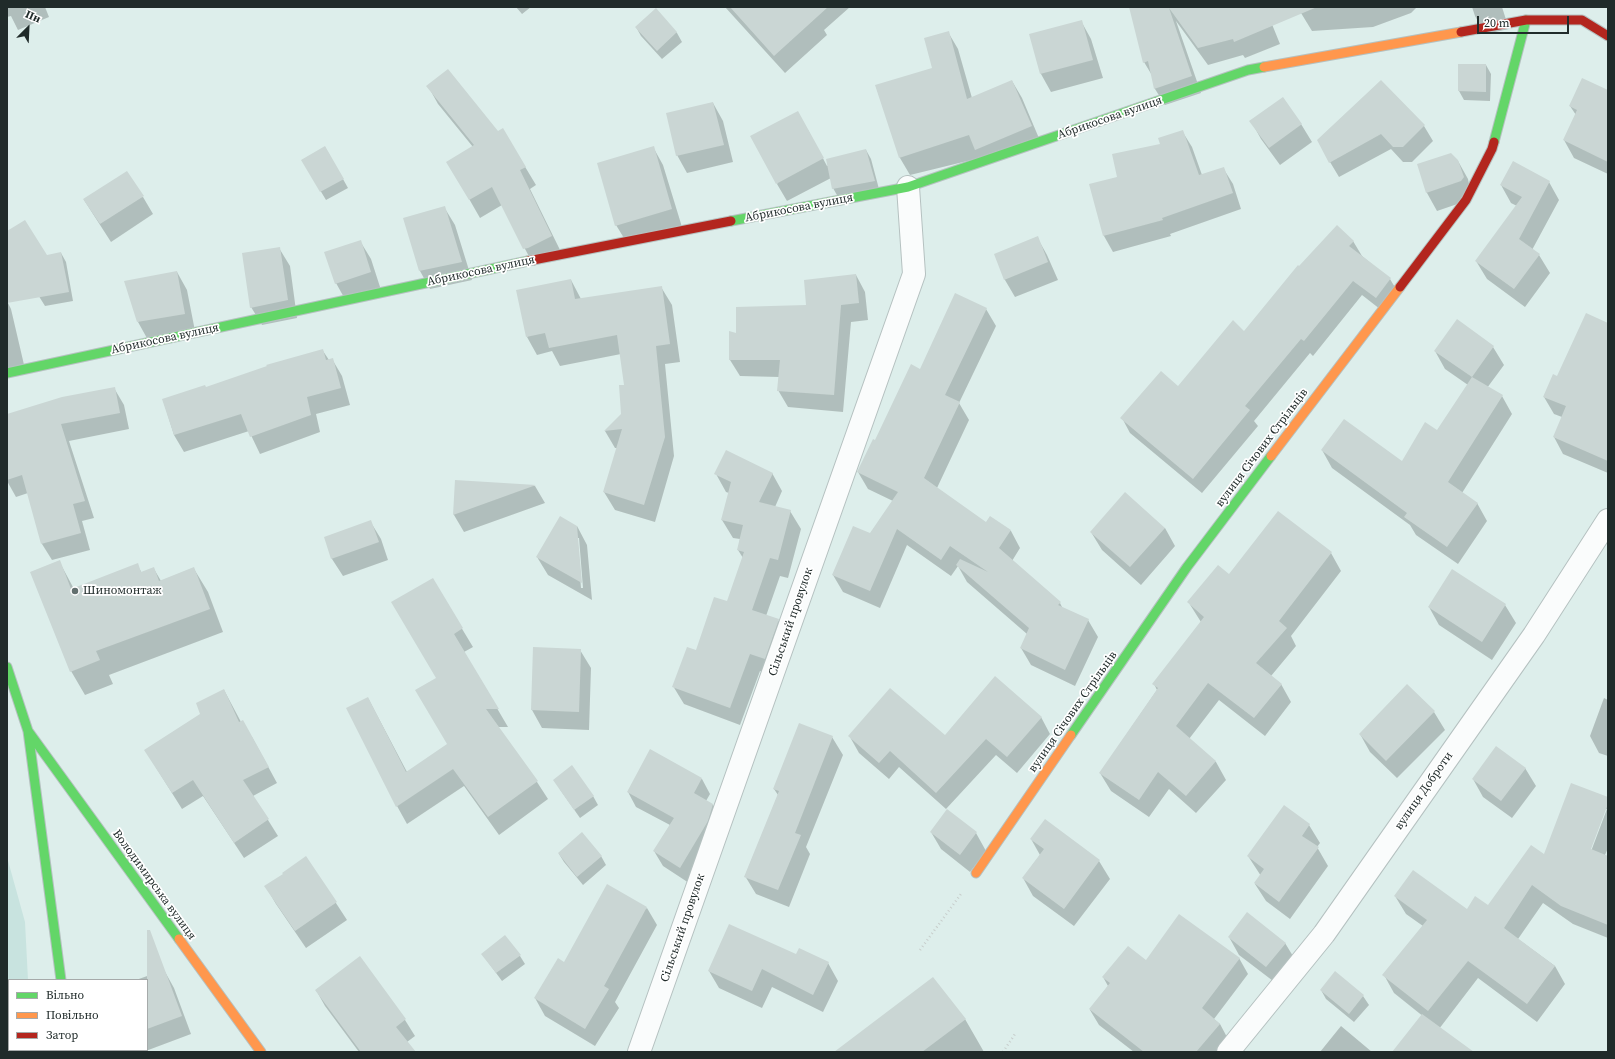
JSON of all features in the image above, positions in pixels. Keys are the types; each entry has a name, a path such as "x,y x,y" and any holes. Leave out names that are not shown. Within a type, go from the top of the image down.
{"street":[{"name":"Абрикосова вулиця","path":"7,373 591,248 908,187 1248,70 1526,20 1579,13 1608,36"},
{"name":"вулиця Січових Стрільців","path":"976,873 1187,567 1466,200 1492,148 1526,20"},
{"name":"Сільський провулок","path":"639,1052 914,274 908,187"},
{"name":"вулиця Доброти","path":"1228,1052 1324,934 1534,635 1608,520"},
{"name":"Володимирська вулиця","path":"7,667 28,732 61,979"},
{"name":"Володимирська вулиця","path":"28,732 261,1052"}],"path":[{"path":"920,950 976,873"},
{"path":"1003,1052 1015,1034"}],"shaded area":[{"path":"7,857 25,922 28,979 8,979 8,1051 32,1052 7,1052"}],"building":[{"path":"730,7 828,7 774,56"},
{"path":"1129,7 1317,7 1234,42 1233,39 1198,48 1169,8 1192,76 1154,89 1148,61 1143,63"},
{"path":"656,8 677,32 657,51 635,27"},
{"path":"1082,20 1093,60 1040,74 1029,34"},
{"path":"949,31 967,99 1012,80 1032,126 975,150 969,135 899,158 875,85 932,68 924,38"},
{"path":"1458,64 1486,64 1486,92 1458,91"},
{"path":"448,69 498,131 503,128 526,167 520,170 552,236 523,249 492,187 469,200 446,162 474,145 426,86"},
{"path":"1582,78 1608,90 1608,162 1563,140 1577,110 1569,106"},
{"path":"1381,80 1425,125 1403,147 1393,147 1381,134 1329,163 1317,140"},
{"path":"1283,97 1302,124 1269,148 1249,121"},
{"path":"713,102 724,145 676,156 666,113"},
{"path":"798,111 824,158 776,184 750,136"},
{"path":"1183,130 1199,175 1224,167 1233,193 1162,218 1163,220 1103,236 1089,184 1117,177 1112,154 1160,144 1158,138"},
{"path":"325,146 344,179 320,192 301,160"},
{"path":"654,146 672,209 615,226 597,163"},
{"path":"866,149 875,181 832,189 826,159"},
{"path":"1451,153 1458,160 1464,177 1461,181 1426,193 1417,164"},
{"path":"1513,161 1550,181 1519,239 1540,254 1514,289 1475,261 1522,197 1500,185"},
{"path":"127,171 144,196 100,224 83,199"},
{"path":"445,206 462,262 419,271 403,218"},
{"path":"25,220 47,255 61,252 69,292 7,303 7,231"},
{"path":"1337,225 1354,241 1349,246 1391,278 1376,298 1353,281 1304,341 1301,339 1245,406 1250,410 1193,479 1120,418 1161,371 1178,386 1233,320 1244,331 1298,265 1299,266"},
{"path":"1038,236 1048,262 1004,280 994,254"},
{"path":"361,240 371,272 335,284 324,252"},
{"path":"280,247 288,300 250,308 242,253"},
{"path":"177,271 185,314 137,322 124,281"},
{"path":"856,274 859,303 841,305 834,395 777,391 780,360 729,360 729,331 736,333 736,307 806,305 804,280"},
{"path":"571,279 575,299 662,286 670,344 656,346 665,437 644,505 603,492 622,429 604,431 621,414 619,385 624,385 617,335 549,348 545,333 526,337 516,290"},
{"path":"955,293 987,308 945,395 960,402 924,478 986,522 990,516 1011,530 999,548 1061,602 1058,605 1089,619 1065,670 1020,648 1029,628 956,565 960,559 988,572 950,546 941,560 897,529 870,591 832,575 853,526 870,533 898,492 857,472 873,439 875,440 911,364 920,369"},
{"path":"1586,313 1608,323 1608,461 1553,437 1566,406 1543,397 1553,374 1557,376"},
{"path":"1457,319 1494,346 1472,377 1434,351"},
{"path":"323,349 326,360 333,358 341,388 307,397 311,415 250,437 241,414 174,435 162,399 205,385 206,387 267,366 266,365"},
{"path":"1472,377 1503,395 1448,482 1478,503 1447,547 1404,517 1407,513 1321,450 1344,419 1402,461 1425,422 1437,430"},
{"path":"115,387 120,413 61,424 85,501 73,504 81,533 41,544 22,475 7,480 7,414 62,397"},
{"path":"726,450 773,473 759,502 791,510 778,560 770,558 752,610 779,619 765,659 750,654 730,708 672,687 687,647 696,650 714,597 727,601 744,552 737,550 743,525 721,520 731,482 714,474"},
{"path":"455,480 536,485 453,515"},
{"path":"1125,492 1165,528 1130,567 1090,532"},
{"path":"1278,511 1332,552 1279,621 1287,628 1256,663 1282,684 1254,718 1208,683 1176,726 1216,761 1186,796 1158,772 1139,800 1099,773 1158,688 1152,684 1204,617 1187,602 1218,565 1229,574"},
{"path":"560,516 577,526 582,583 536,557"},
{"path":"371,520 379,542 331,559 324,537"},
{"path":"60,560 71,589 138,563 141,572 154,567 159,581 194,567 210,609 96,651 100,660 70,672 30,572"},
{"path":"1452,569 1506,604 1482,642 1428,607"},
{"path":"433,578 463,628 454,634 499,709 486,709 538,781 488,817 453,769 396,807 346,708 368,697 406,772 447,744 415,690 436,678 391,602"},
{"path":"533,647 581,649 579,712 531,710"},
{"path":"995,676 1042,717 1007,757 986,739 936,793 890,751 879,763 848,736 890,688 945,735"},
{"path":"1407,684 1435,711 1386,761 1359,734"},
{"path":"224,689 239,722 243,720 269,767 243,780 269,819 234,843 193,780 172,793 144,750 200,714 196,703"},
{"path":"799,723 833,736 795,833 801,835 778,890 744,877 779,791 773,789"},
{"path":"1496,746 1526,768 1501,801 1472,779"},
{"path":"650,749 702,778 694,793 713,804 708,821 680,868 653,851 674,818 627,792"},
{"path":"572,765 594,796 574,810 553,780"},
{"path":"1571,783 1608,797 1608,804 1591,849 1608,856 1608,925 1561,906 1532,885 1504,928 1555,966 1527,1004 1468,961 1428,1011 1382,975 1427,920 1394,896 1413,870 1467,909 1475,896 1488,905 1531,845 1544,854"},
{"path":"1284,805 1310,824 1302,836 1319,847 1279,902 1254,883 1264,869 1247,856"},
{"path":"947,809 977,832 960,855 930,832"},
{"path":"1045,819 1100,860 1064,909 1022,878 1044,849 1030,839"},
{"path":"582,832 602,856 577,877 558,853"},
{"path":"306,856 337,902 295,931 264,886 283,874 282,873"},
{"path":"607,884 647,907 604,986 609,989 585,1029 534,998 558,958 564,962"},
{"path":"1247,912 1286,943 1266,967 1228,937"},
{"path":"1179,914 1240,958 1202,1008 1220,1024 1196,1052 1144,1052 1089,1009 1110,983 1102,977 1128,946 1146,960"},
{"path":"729,924 796,954 799,948 829,962 813,995 762,969 752,991 708,971"},
{"path":"147,930 150,930 182,1016 148,1029"},
{"path":"505,935 521,955 496,973 481,954"},
{"path":"360,956 406,1019 396,1027 416,1052 361,1052 315,990"},
{"path":"1335,971 1364,995 1349,1014 1320,990"},
{"path":"933,977 966,1019 922,1052 834,1052"},
{"path":"1422,1014 1474,1052 1392,1052"}],"traffic: fast":[{"path":"1494,142 1526,20"},
{"path":"731,221 908,187 1248,70 1264,67"},
{"path":"7,373 528,261"},
{"path":"1071,735 1187,567 1271,456"},
{"path":"7,667 28,731 61,979"},
{"path":"28,731 179,939"}],"traffic: slow":[{"path":"1264,67 1461,32"},
{"path":"1271,456 1400,287"},
{"path":"976,873 1071,735"},
{"path":"179,939 261,1052"}],"traffic: jam":[{"path":"1461,32 1526,20 1582,20 1608,36"},
{"path":"1400,287 1466,200 1492,149 1494,142"},
{"path":"528,261 731,221"}],"place":[{"name":"Шиномонтаж","path":"75,591"}]}
